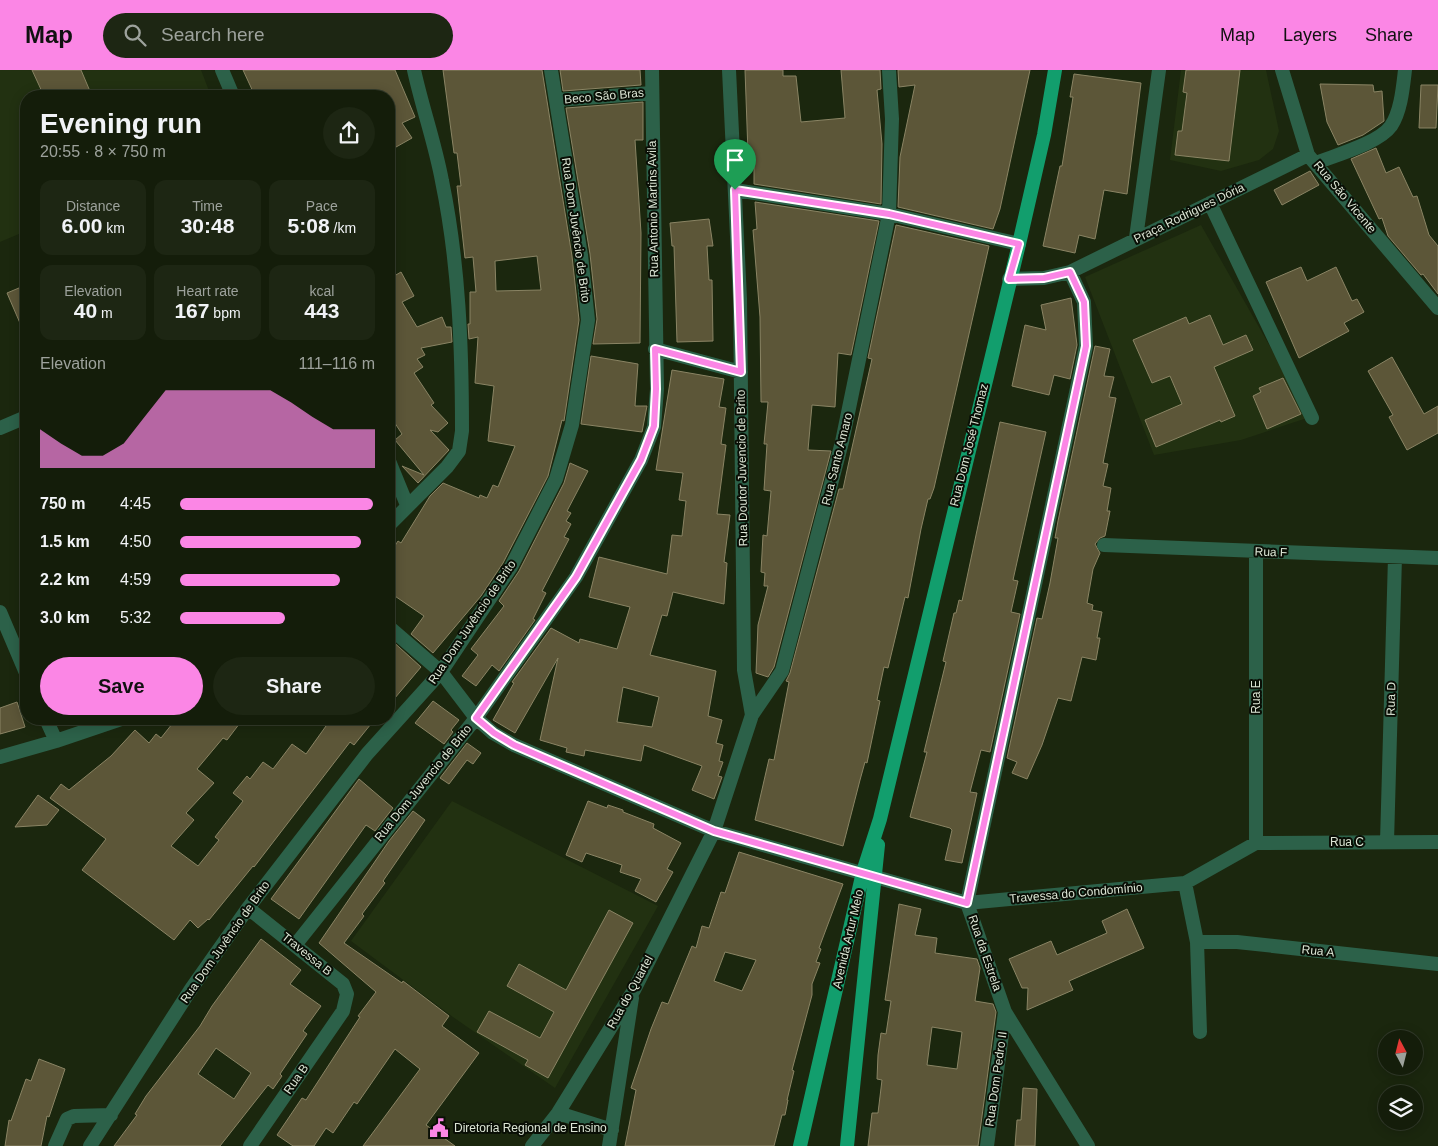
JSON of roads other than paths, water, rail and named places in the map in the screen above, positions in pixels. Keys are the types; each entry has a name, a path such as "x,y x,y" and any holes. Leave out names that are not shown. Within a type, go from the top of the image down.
{"main road":[{"name":"Rua Dom José Thomaz","path":"880,819 1019,244 1044,135 1055,70"},
{"name":"Avenida Artur Melo","path":"800,1146 869,874 880,819"},
{"name":"Avenida Artur Melo","path":"847,1146 869,874"}],"street":[{"path":"222,70 230,90"},
{"path":"395,519 447,467 459,451 462,431 458,292 451,238 442,180 414,70"},
{"name":"Rua Dom Juvêncio de Brito","path":"395,723 441,672 511,567 556,479 572,426 588,320 582,255 551,70"},
{"name":"Rua Antonio Martins Avila","path":"652,70 655,349"},
{"name":"Rua Doutor Juvencio de Brito","path":"729,70 741,372 744,670 752,715"},
{"name":"Rua Santo Amaro","path":"714,831 752,715 782,671 842,442 889,214 892,119 889,70"},
{"path":"1136,238 1159,70"},
{"name":"Rua São Vicente","path":"1282,70 1312,159 1438,308"},
{"name":"Praça Rodrigues Dória","path":"1009,279 1044,278 1070,272 1210,202 1312,159 1380,136 1391,126 1397,113 1406,70"},
{"name":"Beco São Bras","path":"556,100 652,93"},
{"path":"735,190 889,214 1019,244"},
{"path":"1210,202 1312,418"},
{"name":"Rua da Estrela","path":"1070,272 1084,302 1086,346 967,903 1005,1012 1088,1146"},
{"path":"655,349 741,372"},
{"name":"Rua Dom Juvencio de Brito","path":"296,944 476,718 576,577 641,460 654,426 656,389 655,349"},
{"path":"0,428 20,420"},
{"path":"395,475 408,505"},
{"name":"Rua F","path":"1104,545 1438,558"},
{"name":"Rua E","path":"1256,551 1256,843"},
{"name":"Rua D","path":"1388,842 1394,556"},
{"path":"0,612 20,659"},
{"path":"395,632 441,672 476,718 494,733 514,745 714,831 967,903"},
{"path":"49,725 56,741"},
{"path":"0,757 104,725"},
{"name":"Rua Dom Juvêncio de Brito","path":"90,1146 191,989 248,908 367,754 393,725"},
{"name":"Rua do Quartel","path":"532,1146 558,1113 634,990 714,831"},
{"name":"Rua C","path":"1256,843 1438,842"},
{"path":"1200,1032 1197,942 1185,883 1256,843"},
{"name":"Travessa do Condomínio","path":"967,903 1185,883"},
{"name":"Travessa B","path":"248,908 296,944 343,984 347,994 343,1011"},
{"name":"Rua A","path":"1197,942 1237,942 1438,964"},
{"path":"609,1146 634,990"},
{"name":"Rua B","path":"254,1144 343,1011"},
{"name":"Rua Dom Pedro II","path":"987,1146 1005,1012"},
{"path":"558,1113 612,1130"},
{"path":"55,1146 67,1119 74,1116 111,1115"}],"place":[{"name":"Diretoria Regional de Ensino","path":"439,1128"}]}
